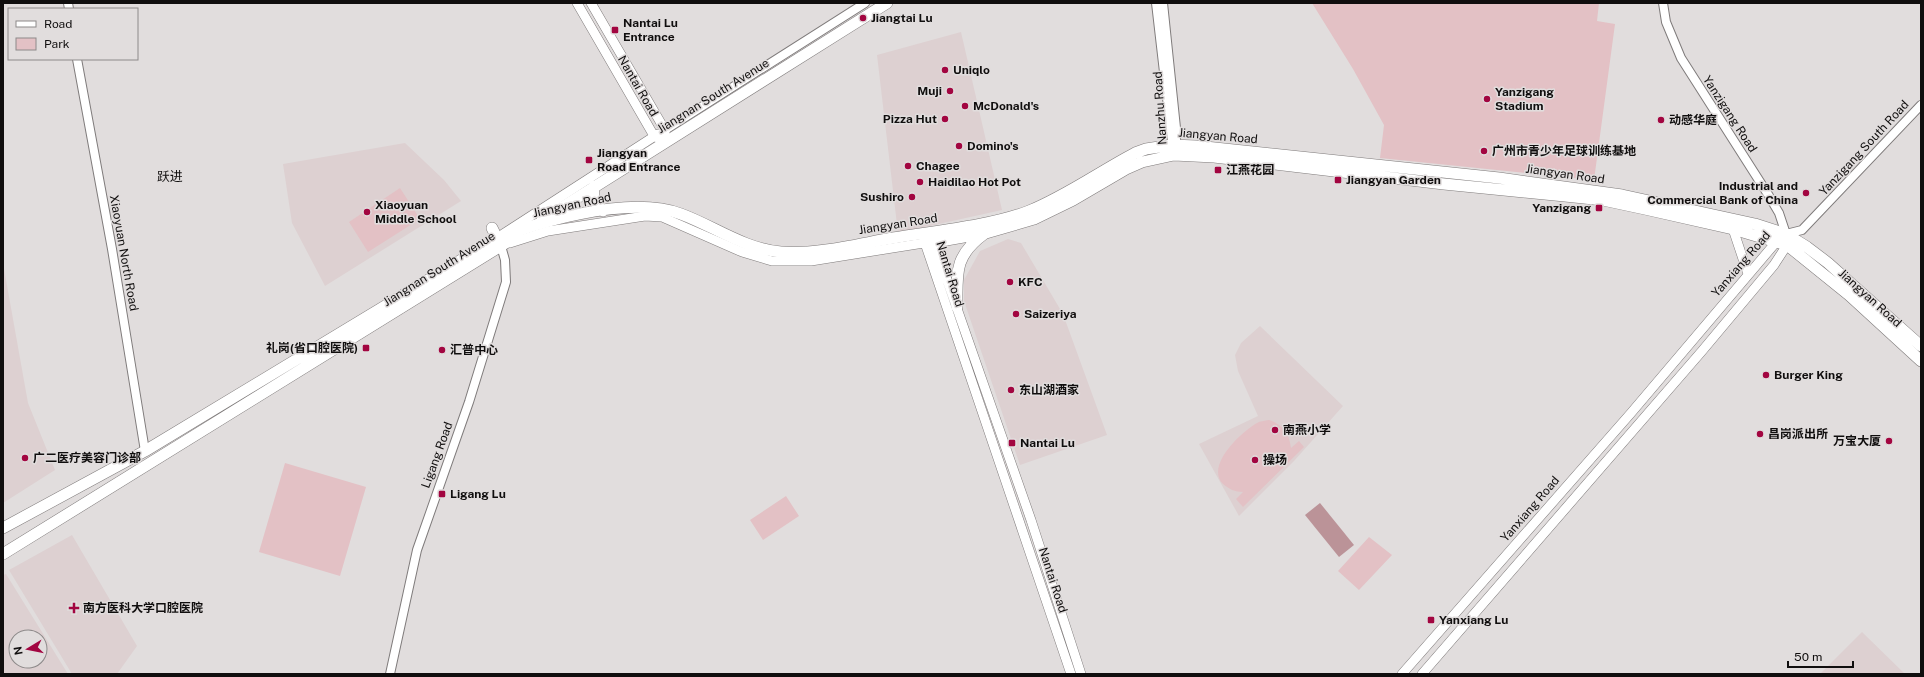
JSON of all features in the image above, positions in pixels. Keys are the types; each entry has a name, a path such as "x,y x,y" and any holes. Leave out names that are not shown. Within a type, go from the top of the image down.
{"main road":[{"name":"Nantai Road","path":"577,3 654,136"},
{"name":"Nantai Road","path":"591,3 664,130 665,142"},
{"name":"Jiangnan South Avenue","path":"532,226 887,3"},
{"name":"Jiangnan South Avenue","path":"3,554 49,528 152,461 499,242 664,130"},
{"path":"654,136 665,142"},
{"name":"Jiangyan Road","path":"499,242 532,226 556,220 630,207 662,208 682,214 738,240 765,249 780,252 986,233 1034,219 1073,200 1126,169 1174,148 1214,157 1444,184 1597,199 1733,229 1777,241 1787,239"},
{"name":"Jiangyan Road","path":"499,242 548,231 645,216 662,217 736,250 772,261 811,261 930,239 979,224 1027,212 1065,193 1135,153 1146,149 1174,148 1387,166 1571,187 1674,206 1755,224 1787,239 1828,263 1921,346"},
{"path":"594,186 595,201 598,208 603,211"},
{"path":"492,228 499,242"},
{"path":"1733,229 1748,274"},
{"path":"957,307 957,280 961,258 973,242 986,233"},
{"name":"Nantai Road","path":"930,239 957,307 1033,526 1081,674"},
{"name":"Nantai Road","path":"930,239 1071,674"},
{"name":"Jiangyan Road","path":"1787,239 1921,361"},
{"name":"Yanxiang Road","path":"1422,674 1758,284 1787,239"},
{"name":"Yanxiang Road","path":"1402,674 1632,413 1777,241"},
{"name":"Jiangnan South Avenue","path":"3,528 145,450 499,242"},
{"path":"145,450 152,461"}],"street":[{"name":"Jiangnan South Avenue","path":"664,130 865,3"},
{"name":"Nanzhu Road","path":"1156,3 1174,148"},
{"name":"Nanzhu Road","path":"1163,3 1174,148"},
{"name":"Yanzigang Road","path":"1664,3 1668,27 1681,58 1779,213 1787,239"},
{"name":"Xiaoyuan North Road","path":"77,60 112,249 145,450"},
{"name":"Yanzigang South Road","path":"1787,239 1802,230 1921,105"},
{"name":"Ligang Road","path":"390,674 418,550 471,395 505,288 506,270 499,242"},
{"path":"1748,274 1758,284"}],"shaded area":[{"path":"961,32 1002,210 898,233 877,55"},
{"name":"Xiaoyuan Middle School","path":"405,143 444,180 461,201 325,286 292,223 283,164"},
{"path":"1008,239 1021,243 1063,314 1107,435 1020,465 964,301 964,280 980,251"},
{"path":"3,263 28,403 55,470 3,503"},
{"name":"南燕小学","path":"1260,326 1343,406 1294,461 1239,516 1199,444 1258,416 1238,371 1235,355 1241,343"},
{"path":"1320,503 1354,545 1339,557 1305,515"},
{"name":"南方医科大学口腔医院","path":"72,535 137,646 117,674 72,674 48,634 48,629 45,629 9,570"},
{"path":"6,574 40,629 8,629 8,669 48,669 48,642 68,674 3,674 3,575"},
{"path":"1862,632 1905,674 1820,674"}],"green space":[{"name":"Yanzigang Stadium","path":"1312,3 1599,3 1597,21 1615,24 1594,180 1380,158 1384,125 1353,69"},
{"path":"400,188 420,219 368,252 349,222"},
{"name":"操场","path":"1269,420 1282,427 1289,438 1291,448 1299,441 1304,447 1243,507 1236,499 1243,492 1232,490 1223,484 1219,477 1218,468 1227,450 1242,434 1258,422"},
{"path":"285,463 366,487 340,576 259,552"},
{"path":"786,496 799,516 763,540 750,520"},
{"path":"1369,537 1392,555 1359,590 1338,571"}],"place":[{"name":"Jiangtai Lu","path":"863,18"},
{"name":"Nantai Lu Entrance","path":"615,30"},
{"name":"Uniqlo","path":"945,70"},
{"name":"Muji","path":"950,91"},
{"name":"Yanzigang Stadium","path":"1487,99"},
{"name":"McDonald's","path":"965,106"},
{"name":"Pizza Hut","path":"945,119"},
{"name":"动感华庭","path":"1661,120"},
{"name":"Domino's","path":"959,146"},
{"name":"广州市青少年足球训练基地","path":"1484,151"},
{"name":"Jiangyan Road Entrance","path":"589,160"},
{"name":"Chagee","path":"908,166"},
{"name":"江燕花园","path":"1218,170"},
{"name":"Jiangyan Garden","path":"1338,180"},
{"name":"Haidilao Hot Pot","path":"920,182"},
{"name":"Industrial and Commercial Bank of China","path":"1806,193"},
{"name":"Sushiro","path":"912,197"},
{"name":"Yanzigang","path":"1599,208"},
{"name":"Xiaoyuan Middle School","path":"367,212"},
{"name":"KFC","path":"1010,282"},
{"name":"Saizeriya","path":"1016,314"},
{"name":"礼岗(省口腔医院)","path":"366,348"},
{"name":"汇普中心","path":"442,350"},
{"name":"Burger King","path":"1766,375"},
{"name":"东山湖酒家","path":"1011,390"},
{"name":"南燕小学","path":"1275,430"},
{"name":"昌岗派出所","path":"1760,434"},
{"name":"万宝大厦","path":"1889,441"},
{"name":"Nantai Lu","path":"1012,443"},
{"name":"广二医疗美容门诊部","path":"25,458"},
{"name":"操场","path":"1255,460"},
{"name":"Ligang Lu","path":"442,494"},
{"name":"南方医科大学口腔医院","path":"74,608"},
{"name":"Yanxiang Lu","path":"1431,620"}],"district":[{"name":"跃进","path":"170,176"}]}
